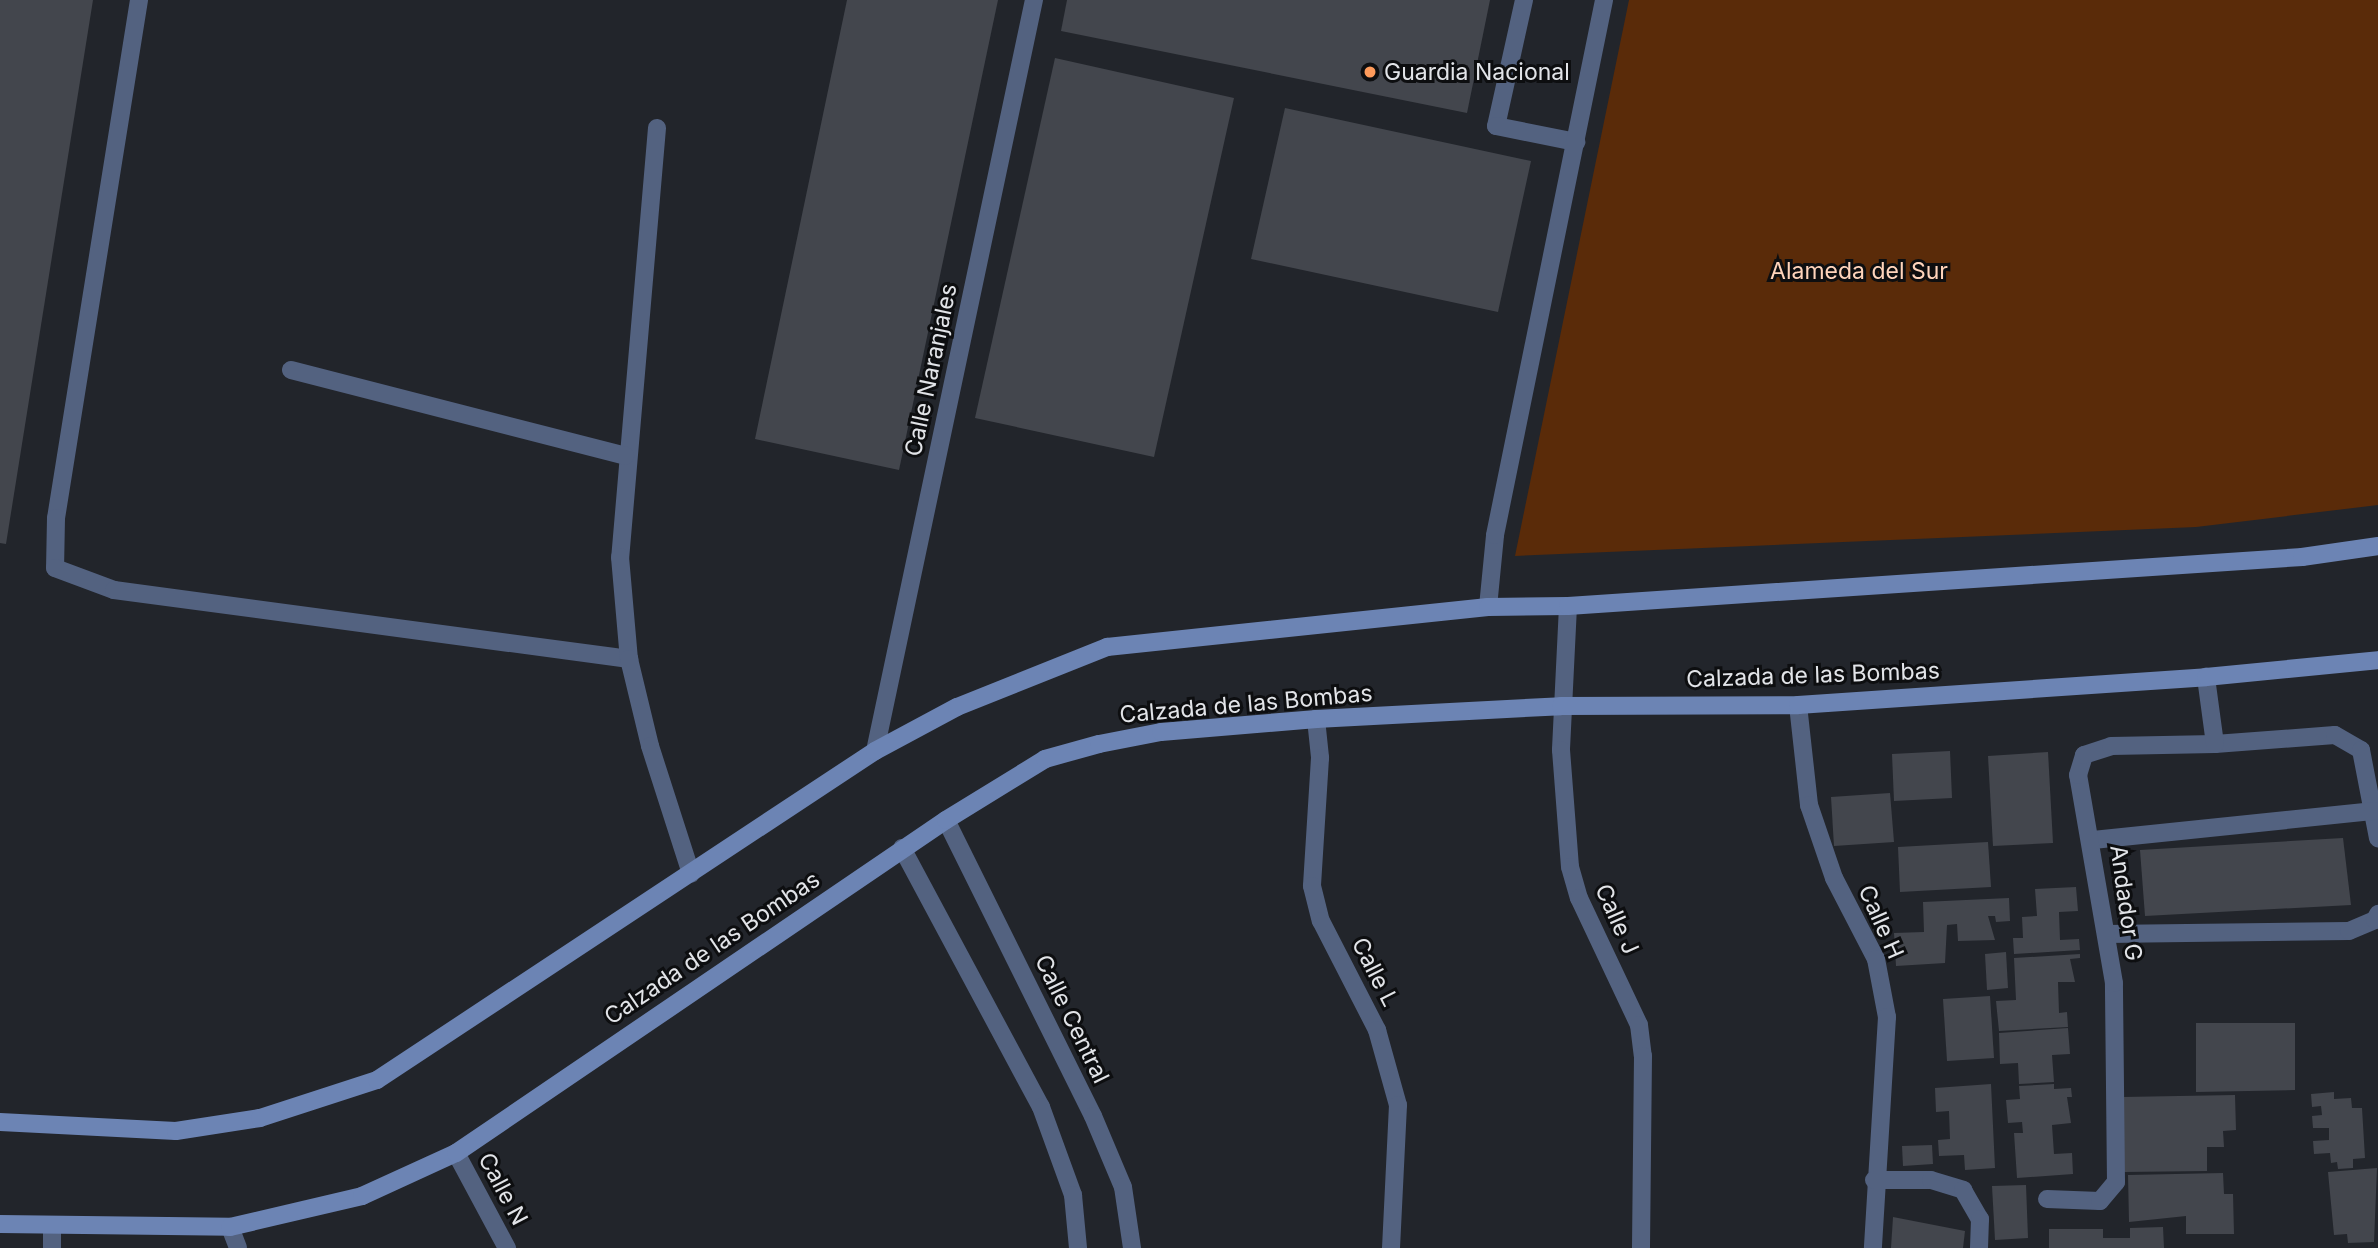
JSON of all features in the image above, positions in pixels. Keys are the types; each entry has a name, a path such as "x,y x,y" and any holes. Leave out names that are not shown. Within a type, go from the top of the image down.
{"main road":[{"path":"0,1122 176,1131 260,1118 377,1080 876,751 957,707 1107,648 1488,607 1568,606 2302,557 2378,546"},
{"name":"Calzada de las Bombas","path":"0,1224 230,1227 362,1196 456,1153 902,848 1045,759 1099,744 1161,733 1316,719 1561,706 1798,705 2206,677 2378,660"}],"street":[{"path":"139,0 56,518 55,568 114,590 629,659"},
{"name":"Calle Naranjales","path":"876,751 1034,0"},
{"path":"1524,0 1496,126 1576,142"},
{"path":"1488,607 1495,535 1604,0"},
{"path":"657,128 625,456 620,557 629,659 650,746 691,874"},
{"path":"291,370 625,456"},
{"name":"Calle J","path":"1568,606 1561,706 1570,867 1579,898 1639,1025 1643,1056 1641,1248"},
{"path":"2206,677 2215,744 2335,735 2361,750 2375,811 2378,838"},
{"name":"Calle H","path":"1798,705 1809,805 1834,878 1876,959 1887,1017 1874,1180 1873,1248"},
{"name":"Calle L","path":"1316,719 1320,758 1312,886 1321,921 1377,1030 1398,1105 1391,1248"},
{"name":"Andador G","path":"2047,1199 2100,1201 2116,1182 2113,983 2093,840 2078,775 2084,755 2111,746 2215,744"},
{"path":"2093,840 2375,811"},
{"name":"Calle Central","path":"946,820 1093,1116 1123,1187 1132,1248"},
{"path":"902,848 1041,1107 1073,1195 1078,1248"},
{"path":"2106,934 2349,931 2375,920 2378,914"},
{"name":"Calle N","path":"456,1153 507,1248"},
{"path":"1874,1180 1931,1180 1963,1190 1980,1219 1979,1248"},
{"path":"52,1226 52,1248"},
{"path":"230,1227 238,1248"}],"green space":[{"name":"Alameda del Sur","path":"1629,0 2378,0 2378,505 2196,527 1515,556"}],"building":[{"path":"0,0 93,0 6,544 0,543"},
{"path":"847,0 998,0 899,470 755,439"},
{"name":"Guardia Nacional","path":"1067,0 1490,0 1467,113 1061,31"},
{"path":"1055,58 1234,98 1154,457 975,418"},
{"path":"1285,108 1531,161 1498,312 1251,259"},
{"path":"1950,751 1952,798 1894,801 1892,754"},
{"path":"2048,752 2053,843 1993,846 1988,756"},
{"path":"1890,793 1894,842 1834,846 1831,797"},
{"path":"2343,838 2351,905 2145,916 2140,850"},
{"path":"1988,842 1991,887 1900,892 1898,847"},
{"path":"2076,887 2078,911 2059,912 2060,940 2079,939 2080,950 2014,954 2013,938 2023,938 2022,917 2037,916 2035,889"},
{"path":"2009,898 2010,921 1996,922 1995,916 1988,916 1995,940 1958,941 1957,924 1947,925 1945,963 1896,966 1894,933 1924,932 1923,902"},
{"path":"2006,952 2008,988 1987,990 1985,954"},
{"path":"2080,954 2080,958 2070,959 2075,982 2058,982 2059,1013 2067,1012 2068,1027 1999,1031 1996,1001 2016,1000 2014,958"},
{"path":"1990,996 1994,1058 1947,1061 1943,999"},
{"path":"2196,1023 2295,1023 2295,1090 2196,1092"},
{"path":"2068,1028 2070,1054 2052,1055 2054,1082 2019,1084 2018,1063 2000,1064 1999,1033"},
{"path":"1991,1084 1995,1168 1965,1170 1964,1155 1939,1156 1938,1140 1950,1139 1949,1111 1936,1112 1935,1088"},
{"path":"2054,1084 2054,1089 2071,1088 2072,1097 2067,1097 2071,1123 2052,1125 2054,1154 2072,1153 2073,1174 2017,1178 2014,1133 2023,1133 2022,1122 2008,1123 2006,1100 2020,1099 2019,1086"},
{"path":"2334,1092 2334,1099 2351,1098 2352,1108 2362,1108 2365,1158 2353,1159 2353,1168 2338,1169 2337,1162 2331,1163 2330,1153 2314,1154 2313,1141 2329,1140 2329,1128 2313,1128 2312,1116 2322,1115 2321,1106 2312,1107 2311,1094"},
{"path":"2235,1095 2236,1130 2223,1131 2224,1147 2207,1147 2207,1171 2124,1172 2123,1097"},
{"path":"1932,1145 1933,1164 1903,1166 1902,1146"},
{"path":"2377,1168 2374,1242 2348,1243 2347,1234 2334,1235 2328,1172"},
{"path":"2223,1173 2224,1194 2233,1194 2234,1234 2186,1234 2186,1216 2129,1222 2128,1175"},
{"path":"2026,1185 2028,1238 1995,1240 1992,1186"},
{"path":"1893,1217 1965,1231 1963,1248 1891,1248"},
{"path":"2163,1227 2164,1248 2049,1248 2049,1229 2103,1229 2103,1238 2130,1238 2130,1228"}],"place":[{"name":"Guardia Nacional","path":"1370,72"}]}
